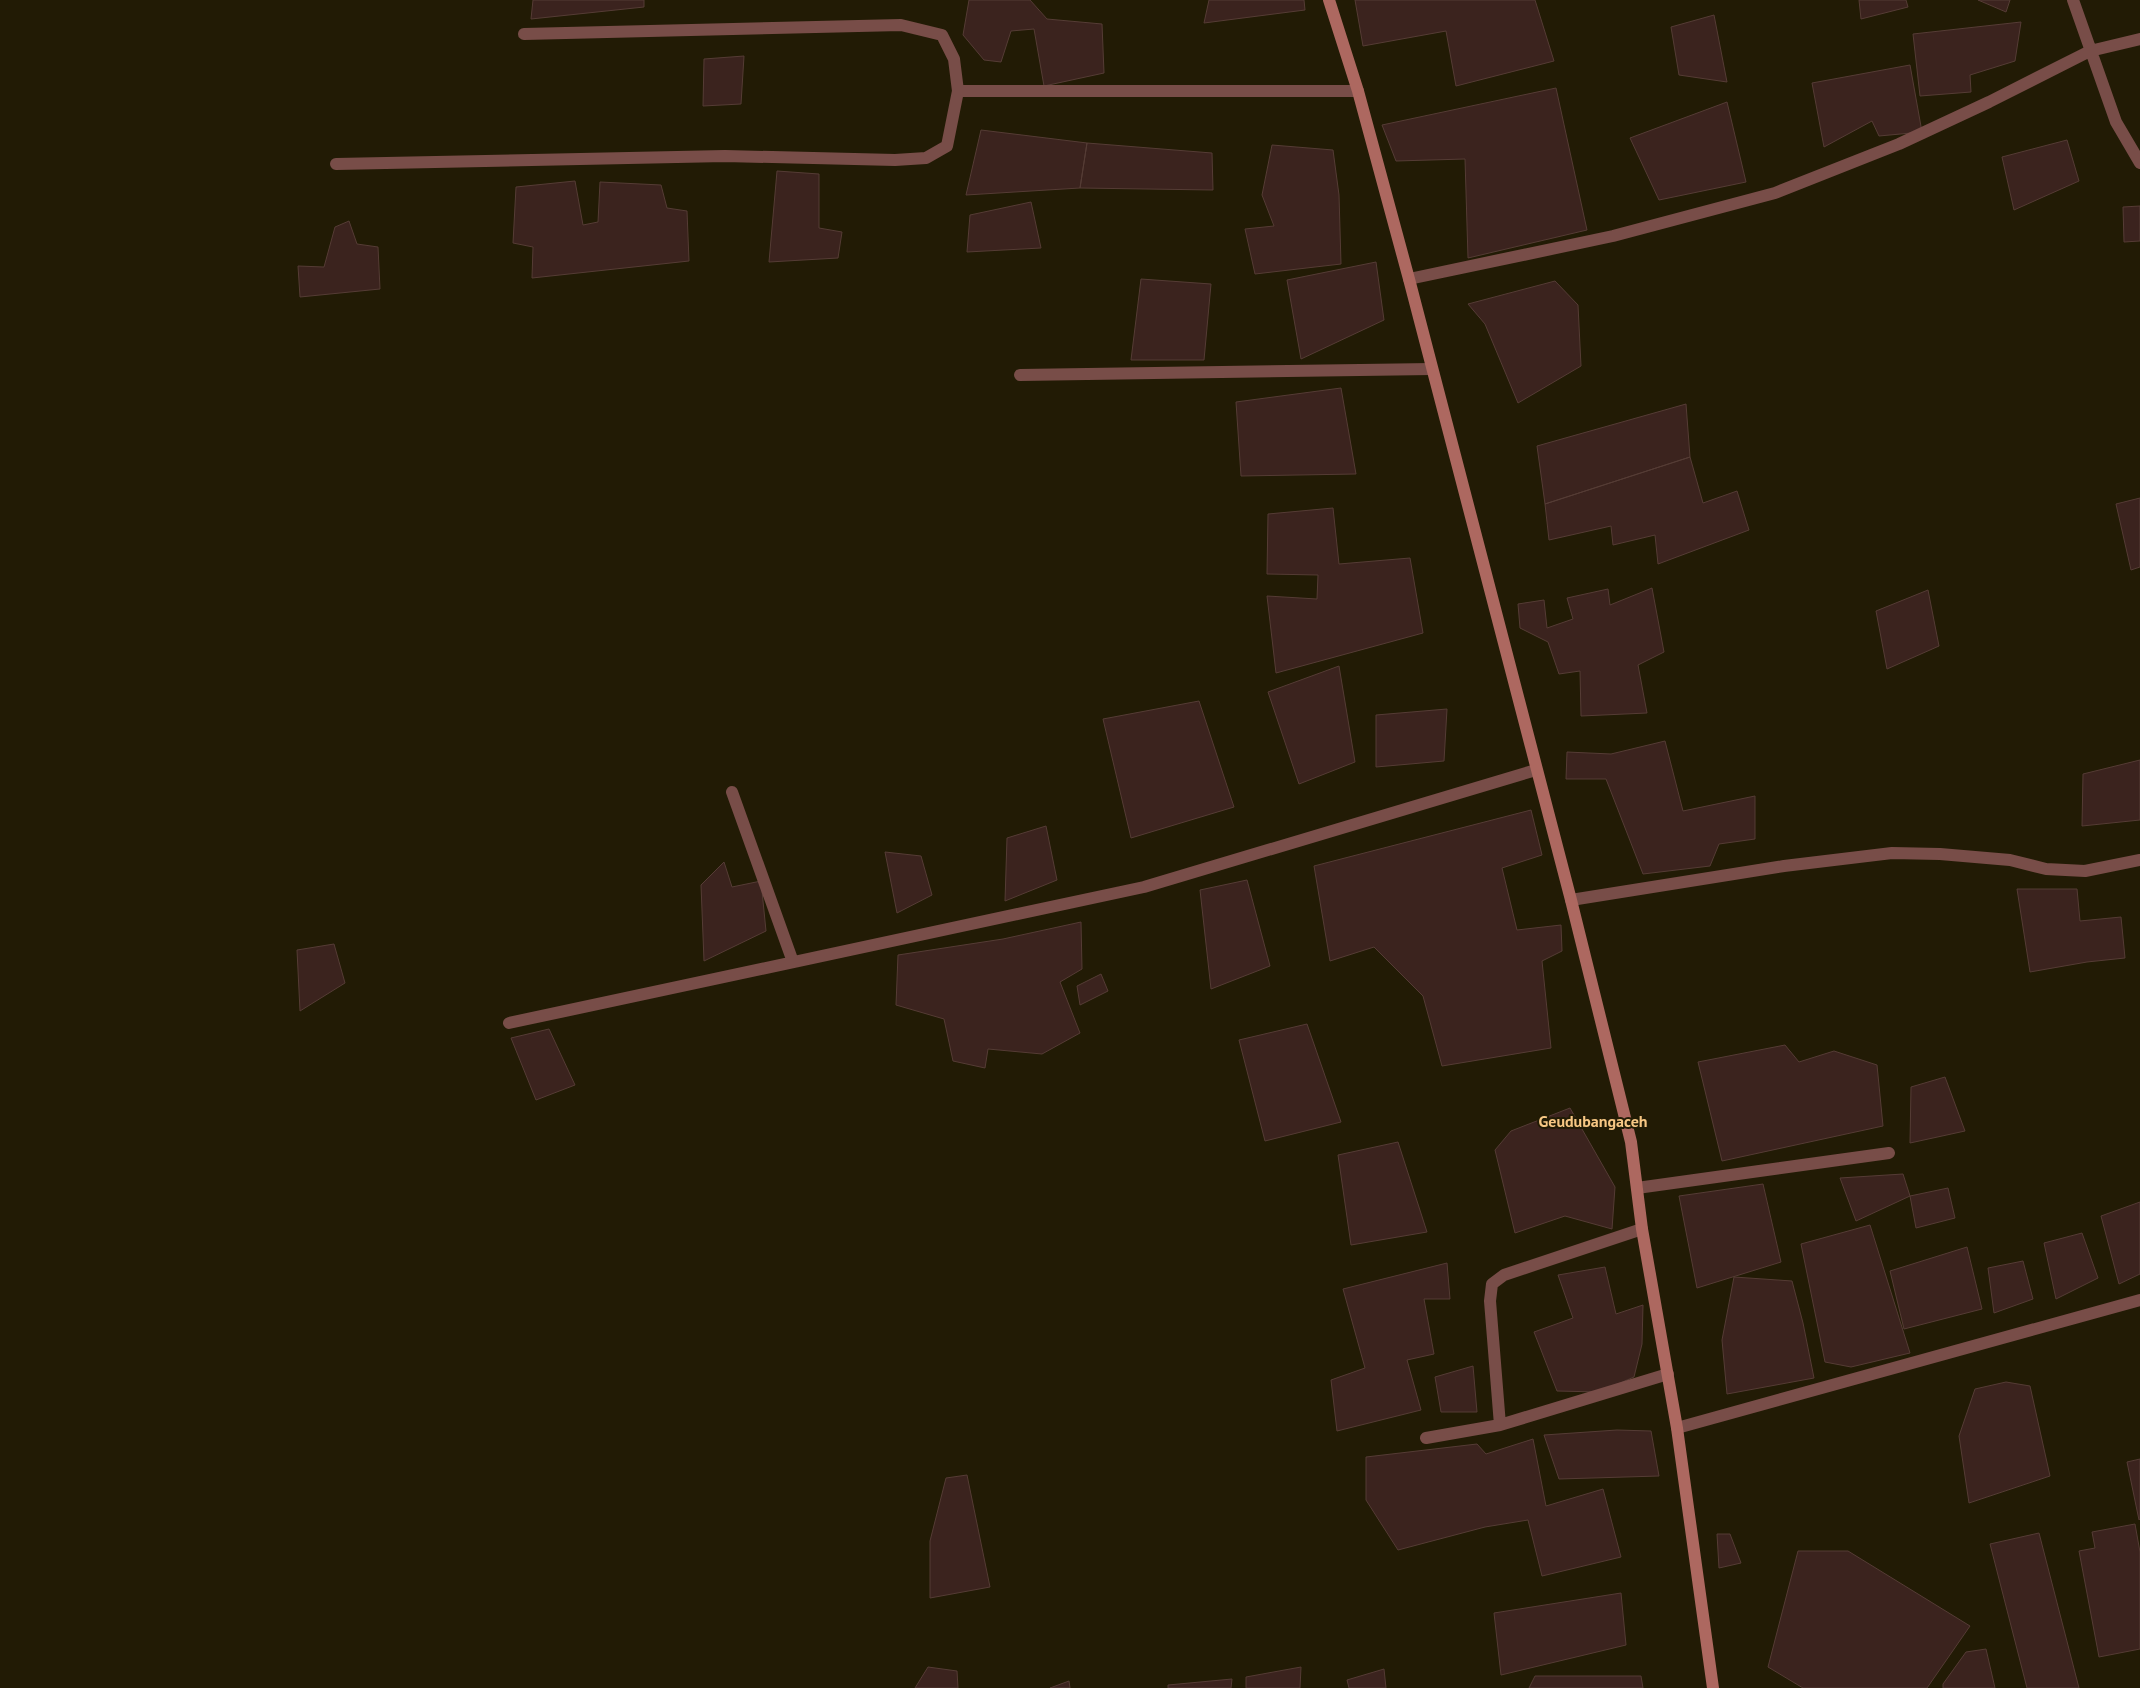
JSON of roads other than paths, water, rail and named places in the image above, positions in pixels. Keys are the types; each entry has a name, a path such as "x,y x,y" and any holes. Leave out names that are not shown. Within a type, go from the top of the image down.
{"street":[{"path":"1329,0 1358,91 1409,279 1571,900 1631,1142 1642,1229 1677,1428 1713,1688"},
{"path":"2073,0 2116,122 2140,163"},
{"path":"336,164 725,156 895,160 926,158 947,146 958,91 954,59 942,35 901,25 524,34"},
{"path":"1409,279 1613,236 1775,193 1899,144 1989,102 2090,51 2140,39"},
{"path":"958,91 1358,91"},
{"path":"1020,375 1432,369"},
{"path":"509,1023 1144,887 1536,770"},
{"path":"732,792 793,962"},
{"path":"1571,900 1784,866 1892,853 1940,854 2010,860 2046,869 2066,870 2085,870 2140,860"},
{"path":"1637,1188 1889,1153"},
{"path":"1500,1425 1490,1301 1492,1284 1504,1275 1642,1229"},
{"path":"1677,1428 2140,1300"},
{"path":"1426,1438 1500,1425 1668,1374"}],"district":[{"name":"Geudubangaceh","path":"1593,1121"}]}
